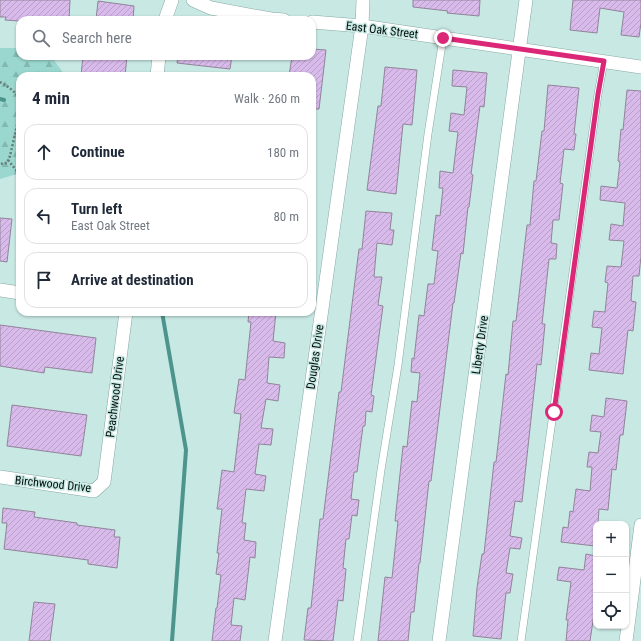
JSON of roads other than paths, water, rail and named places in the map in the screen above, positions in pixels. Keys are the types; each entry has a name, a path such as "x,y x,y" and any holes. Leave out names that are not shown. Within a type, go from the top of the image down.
{"street":[{"path":"166,16 172,0"},
{"path":"193,0 211,8 255,16"},
{"name":"Douglas Drive","path":"275,641 362,26 363,0"},
{"name":"Liberty Drive","path":"439,641 526,0"},
{"name":"East Oak Street","path":"316,22 362,26 641,67"},
{"path":"157,72 159,60"},
{"path":"0,290 16,292"},
{"name":"Peachwood Drive","path":"104,482 125,316"},
{"name":"Birchwood Drive","path":"0,477 94,491 104,482"},
{"path":"626,641 641,525"}],"lane":[{"path":"357,641 381,470 398,365 428,134 443,38"},
{"path":"521,641 598,94 604,61"}],"waterway":[{"path":"0,99 4,100"},
{"path":"163,316 186,450 172,641"}]}
